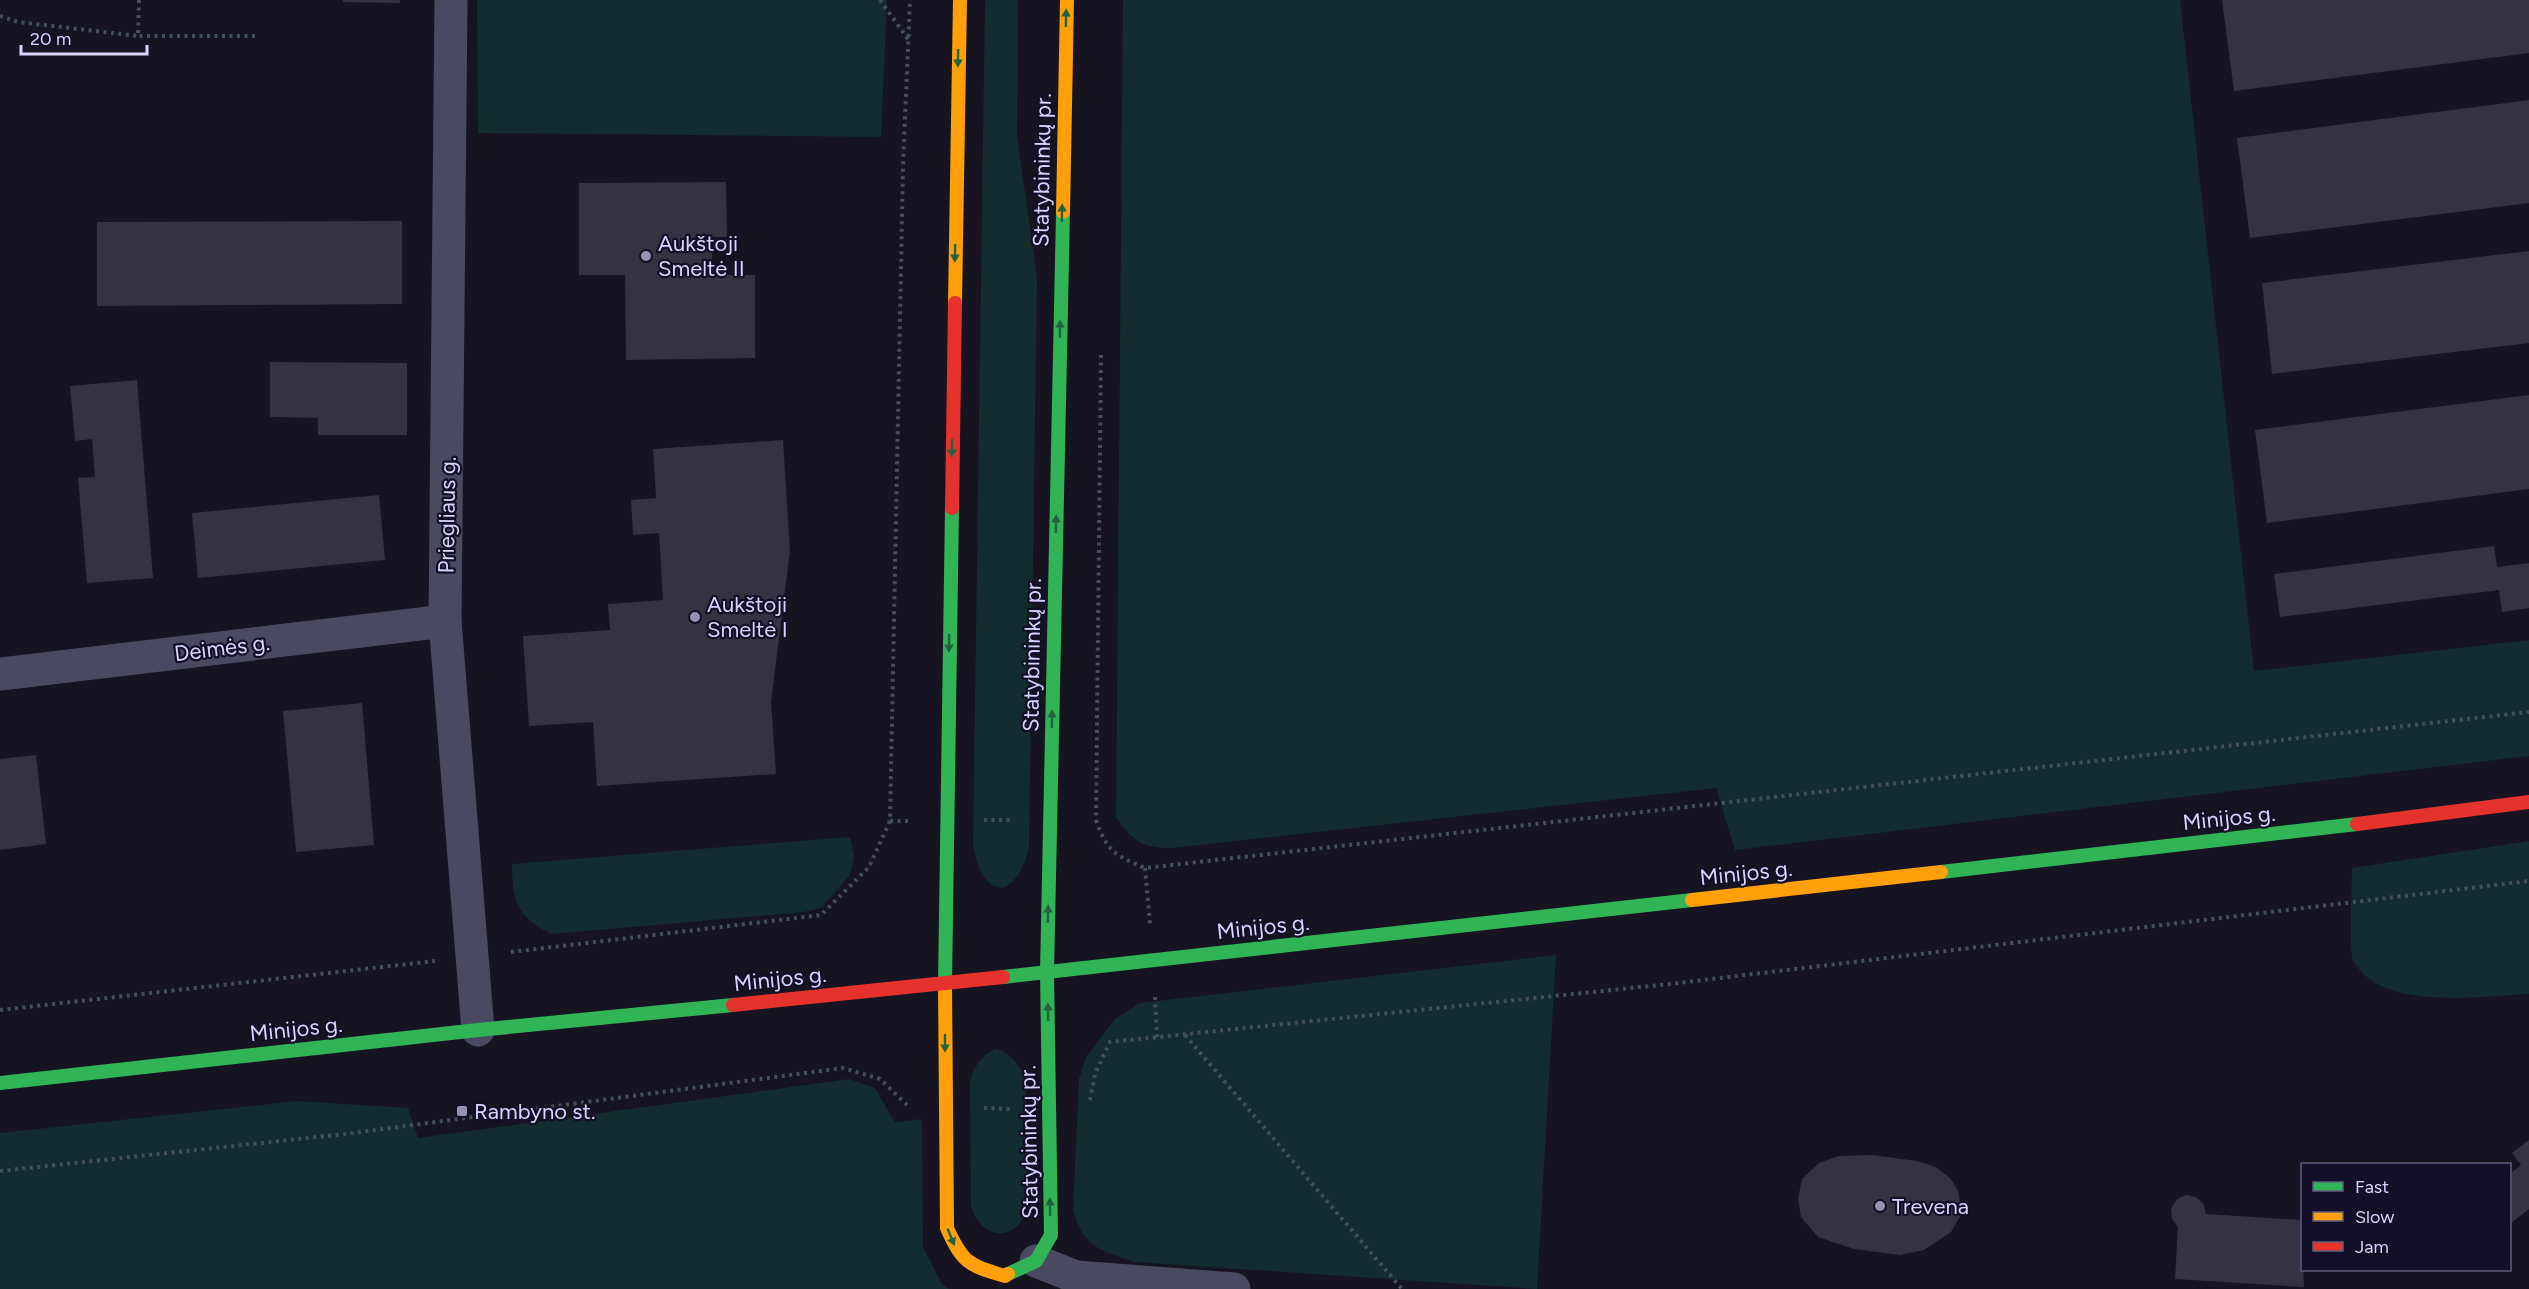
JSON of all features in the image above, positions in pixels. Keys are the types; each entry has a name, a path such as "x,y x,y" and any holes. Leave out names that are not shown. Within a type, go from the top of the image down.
{"main road":[{"path":"960,0 945,984 947,1228 958,1253 980,1269 1005,1275 1036,1261"},
{"name":"Statybininkų pr.","path":"1036,1261 1051,1235 1047,972 1066,0"},
{"name":"Minijos g.","path":"0,1083 478,1030 945,984 2311,830 2529,802"}],"street":[{"name":"Priegliaus g.","path":"451,0 445,621 478,1030"},
{"name":"Deimės g.","path":"0,675 445,621"},
{"path":"1036,1261 1076,1277 1234,1289"}],"path":[{"path":"138,36 139,0"},
{"path":"880,0 908,40"},
{"path":"910,0 903,178 890,821 1095,820"},
{"path":"0,16 18,22 138,36 258,36"},
{"path":"1101,345 1095,820 1105,845 1126,860 1145,868 2529,712"},
{"path":"0,1171 345,1134 843,1068 880,1079 905,1106 1088,1110 1095,1074 1110,1042 1670,984 2529,881"},
{"path":"1184,1034 1402,1289"}],"green space":[{"path":"477,0 887,0 881,137 478,133"},
{"path":"985,0 1018,0 1017,136 1037,278 1029,844 1021,870 1009,885 1003,888 996,887 985,878 978,865 973,844"},
{"path":"1123,0 2180,0 2254,671 2529,640 2529,756 1735,850 1716,788 1172,848 1153,847 1139,842 1116,817"},
{"path":"850,837 854,857 850,875 821,908 804,912 552,934 531,922 524,915 515,898 513,888 512,864"},
{"path":"2529,841 2529,994 2459,998 2407,994 2385,988 2366,976 2353,960 2352,868"},
{"path":"1556,955 1537,1289 1134,1262 1102,1250 1087,1239 1082,1232 1073,1209 1079,1079 1086,1057 1115,1019 1140,1003"},
{"path":"997,1049 1014,1061 1026,1079 1027,1205 1017,1226 1009,1232 1000,1233 991,1232 983,1226 976,1218 971,1206 970,1084 975,1068 987,1054"},
{"path":"849,1079 875,1088 895,1122 922,1119 923,1247 942,1284 949,1289 0,1289 0,1133 297,1101 408,1108 418,1138"}],"building":[{"path":"343,0 400,0 400,3 343,2"},
{"path":"2222,0 2529,0 2529,53 2234,91"},
{"path":"2529,100 2529,203 2250,238 2237,138"},
{"name":"Aukštoji Smeltė II","path":"726,182 727,237 712,237 712,275 755,275 755,358 626,360 625,275 579,275 579,183"},
{"path":"402,221 402,304 97,306 97,222"},
{"path":"2529,251 2529,343 2272,374 2262,283"},
{"path":"270,362 407,363 407,435 318,435 318,418 270,417"},
{"path":"137,380 153,578 87,583 78,478 95,477 92,439 75,441 70,386"},
{"path":"2529,395 2529,489 2267,523 2255,430"},
{"name":"Aukštoji Smeltė I","path":"783,440 790,551 771,702 776,774 597,786 593,722 529,726 523,636 610,630 608,604 663,600 659,533 633,535 631,500 656,498 653,449"},
{"path":"379,495 385,560 198,578 192,513"},
{"path":"2494,546 2497,567 2529,563 2529,608 2502,612 2499,590 2280,617 2274,574"},
{"path":"362,703 374,845 296,852 283,711"},
{"path":"36,755 46,844 0,850 0,759"},
{"path":"2529,1140 2529,1209 2511,1223 2511,1173 2521,1165 2512,1153"},
{"name":"Trevena","path":"1872,1155 1917,1161 1936,1167 1951,1179 1958,1191 1962,1213 1951,1232 1924,1250 1900,1255 1854,1249 1818,1237 1801,1217 1798,1199 1802,1179 1819,1163 1839,1156"},
{"path":"2186,1195 2196,1197 2204,1205 2206,1214 2301,1220 2301,1271 2304,1271 2304,1287 2175,1279 2178,1227 2172,1219 2171,1209 2177,1199"}],"traffic: fast":[{"path":"1047,972 1063,212"},
{"path":"945,984 952,508"},
{"path":"1941,872 2357,824"},
{"path":"1003,977 1692,900"},
{"path":"1008,1274 1036,1261 1051,1235 1047,972"},
{"path":"0,1083 478,1030 733,1005"}],"traffic: slow":[{"path":"955,303 960,0"},
{"path":"1063,212 1067,0"},
{"path":"1692,900 1941,872"},
{"path":"945,984 947,1228 957,1248 968,1261 983,1269 1005,1276 1008,1274"}],"traffic: jam":[{"path":"952,508 955,303"},
{"path":"2357,824 2529,802"},
{"path":"733,1005 1003,977"}],"place":[{"name":"Aukštoji Smeltė II","path":"646,256"},
{"name":"Aukštoji Smeltė I","path":"695,617"},
{"name":"Rambyno st.","path":"462,1111"},
{"name":"Trevena","path":"1880,1206"}]}
